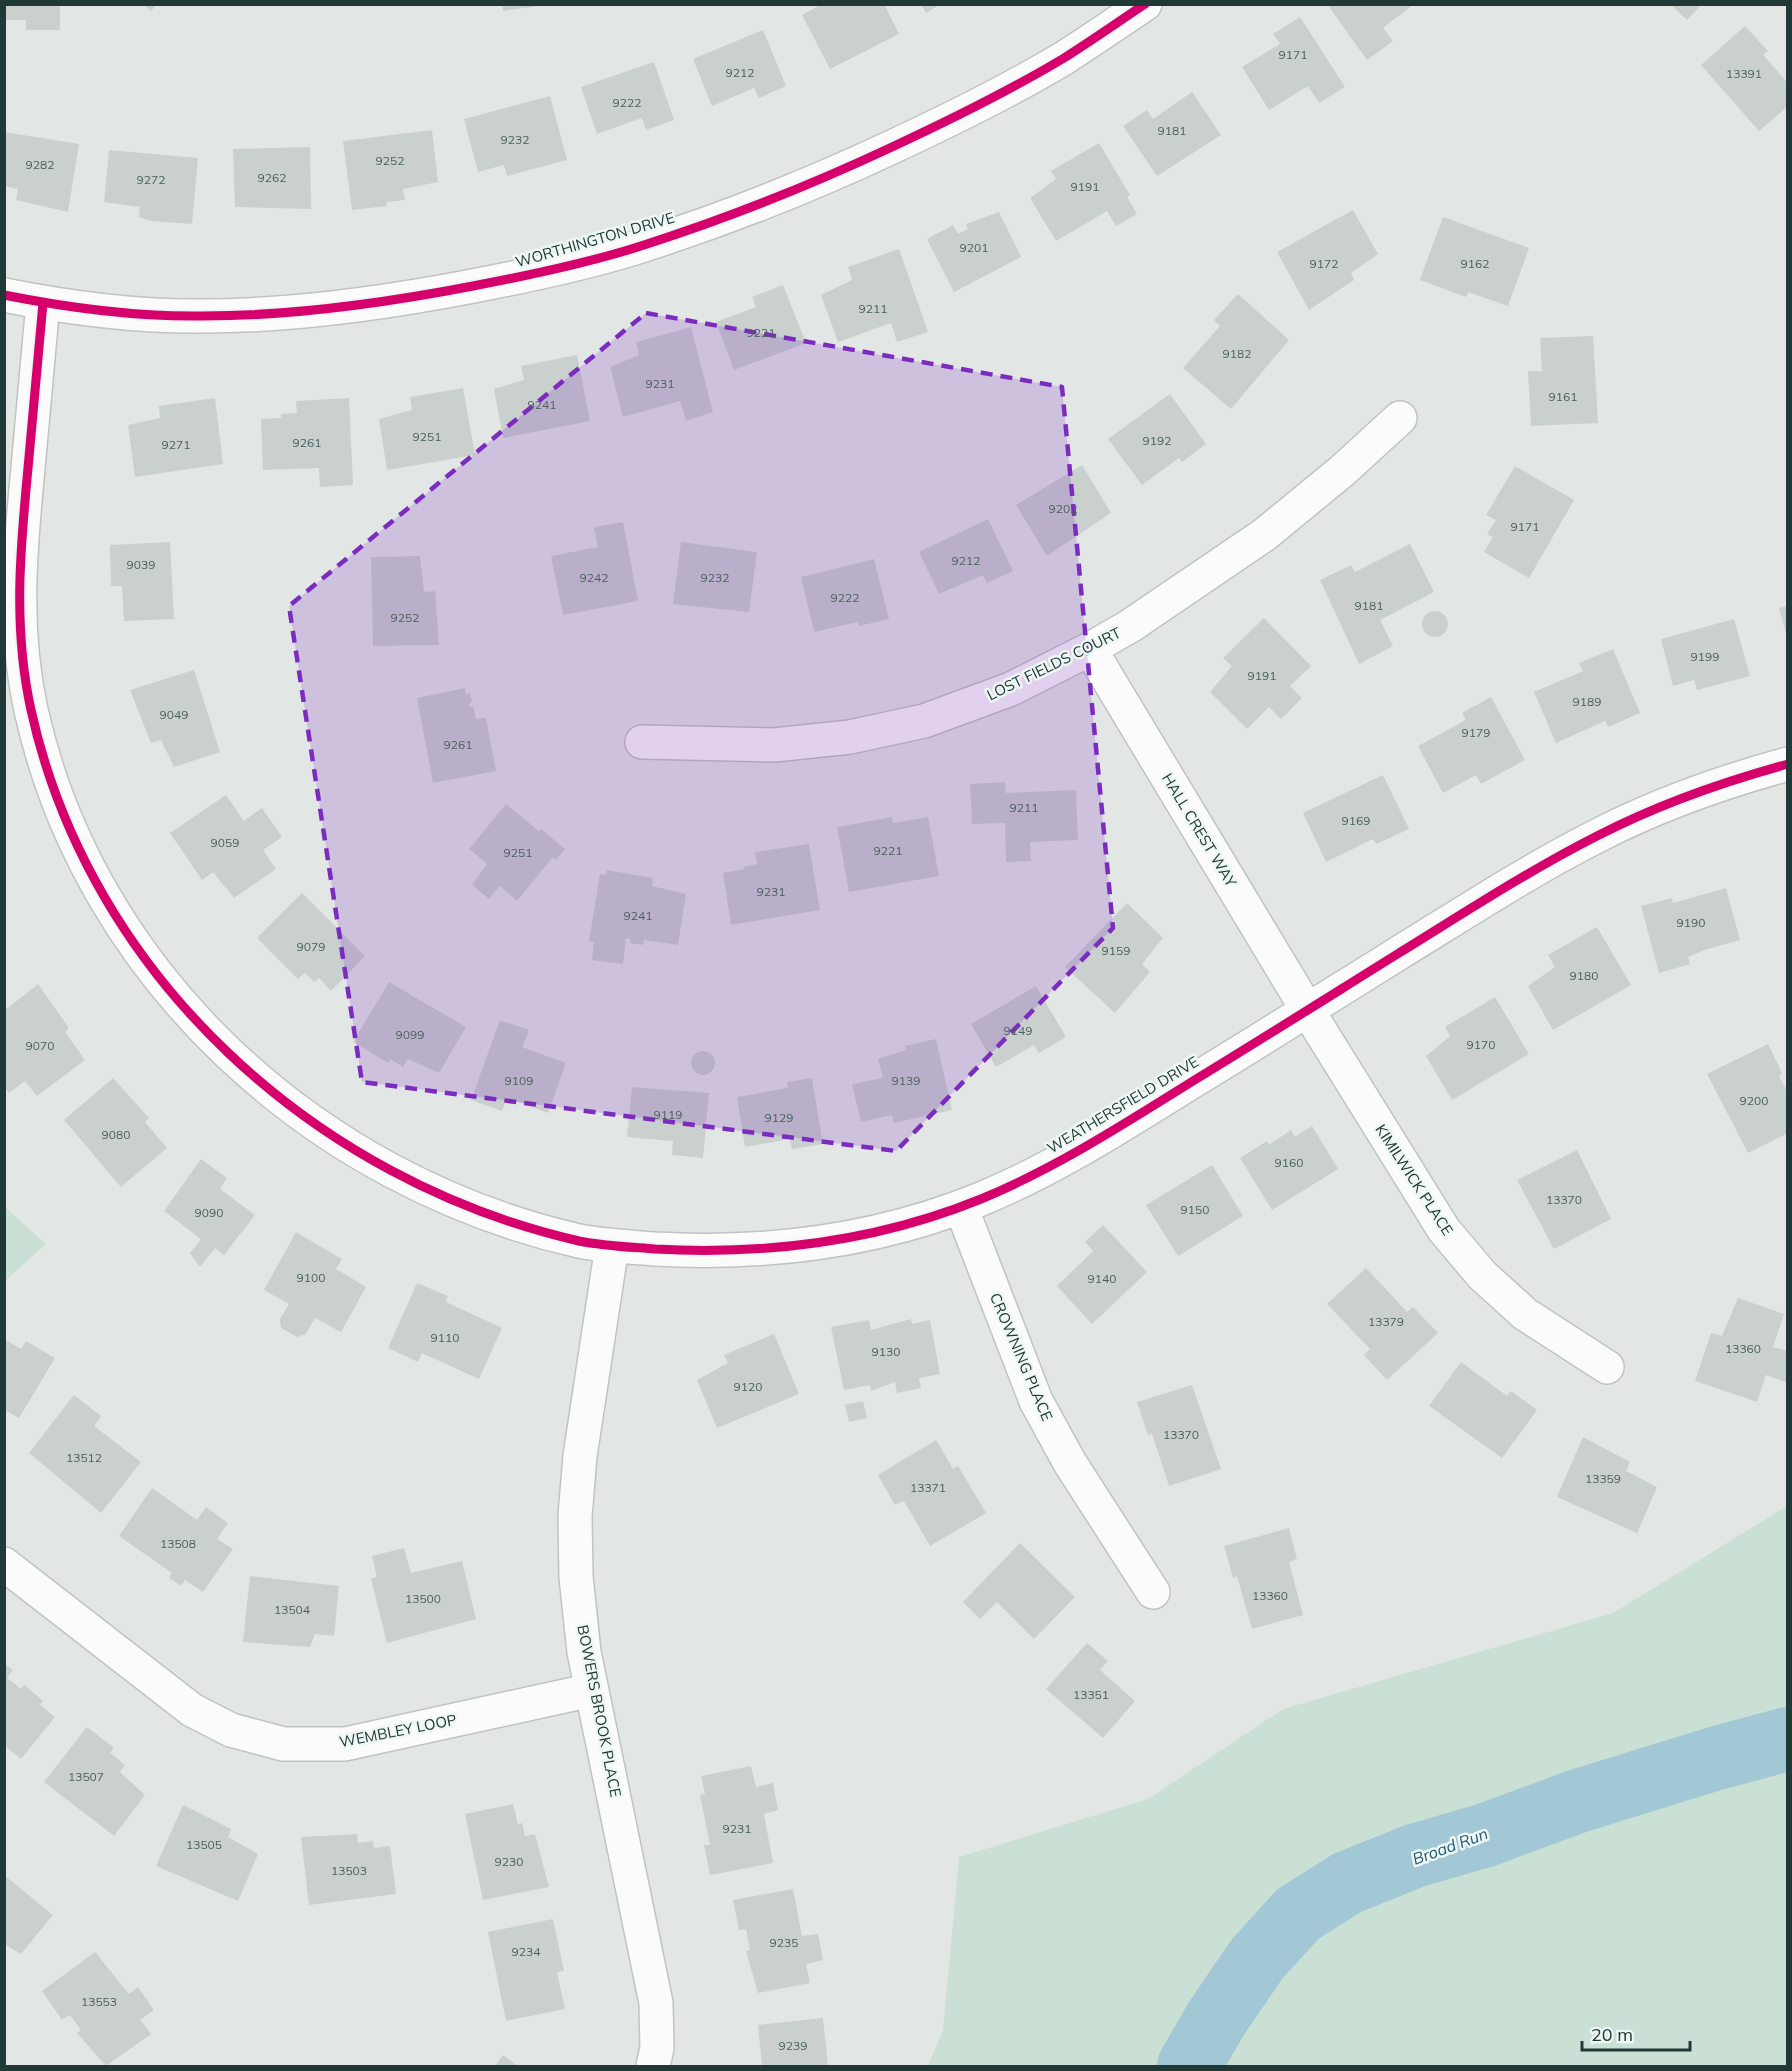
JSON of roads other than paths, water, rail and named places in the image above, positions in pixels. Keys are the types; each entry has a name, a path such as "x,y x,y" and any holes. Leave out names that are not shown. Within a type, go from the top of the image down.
{"street":[{"name":"WORTHINGTON DRIVE","path":"4,295 105,311 202,316 320,309 413,298 528,276 642,246 744,210 825,177 944,123 1063,58 1144,4"},
{"name":"WEATHERSFIELD DRIVE","path":"43,303 19,560 20,633 30,706 49,778 76,846 106,901 152,968 205,1030 264,1086 316,1127 434,1192 497,1216 578,1240 612,1246 705,1252 768,1249 816,1243 893,1228 983,1198 1069,1158 1520,878 1601,834 1668,804 1760,771 1788,764"},
{"name":"LOST FIELDS COURT","path":"642,742 774,745 850,737 924,721 1011,689 1130,627 1264,535 1342,471 1400,418"},
{"name":"HALL CREST WAY","path":"1090,649 1308,1011"},
{"name":"KIMILWICK PLACE","path":"1308,1011 1444,1230 1482,1275 1525,1314 1607,1367"},
{"name":"CROWNING PLACE","path":"961,1206 1036,1401 1070,1463 1154,1592"},
{"name":"BOWERS BROOK PLACE","path":"612,1246 580,1456 575,1516 576,1577 592,1690 656,2003 657,2048 653,2067"},
{"name":"WEMBLEY LOOP","path":"4,1564 192,1710 231,1730 283,1744 345,1744 592,1690"}],"waterway":[{"name":"Broad Run","path":"1189,2066 1216,2019 1257,1959 1298,1914 1347,1883 1414,1856 1486,1835 1578,1801 1717,1758 1788,1739"}]}
